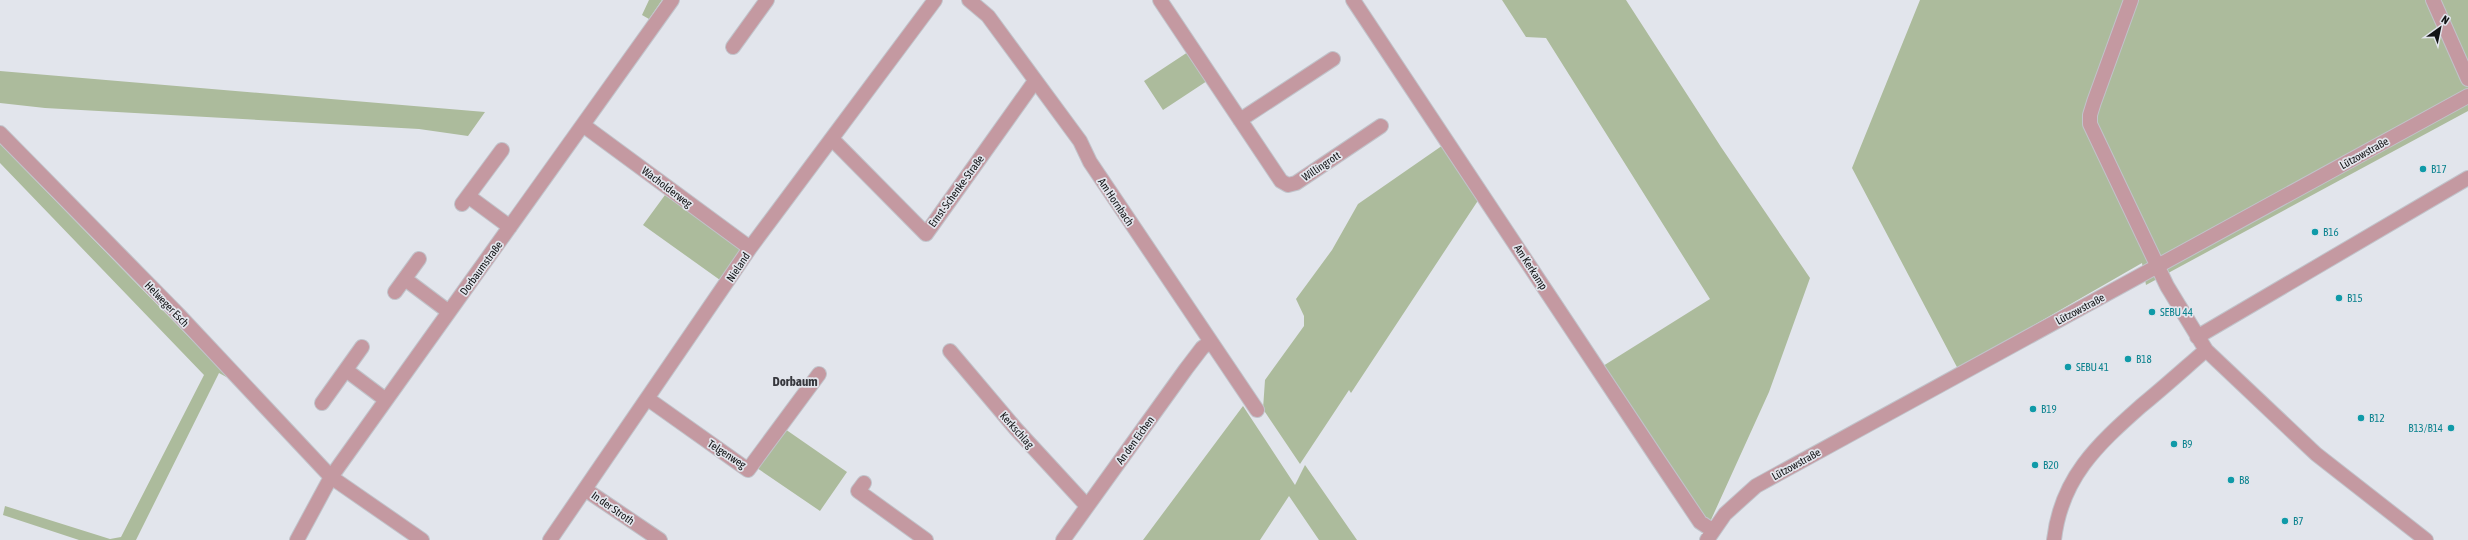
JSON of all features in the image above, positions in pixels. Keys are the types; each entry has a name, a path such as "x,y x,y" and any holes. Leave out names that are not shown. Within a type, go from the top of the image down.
{"street":[{"name":"Dorbaumstraße","path":"297,540 331,477 672,0"},
{"path":"733,47 767,0"},
{"name":"Nieland","path":"550,540 586,490 750,248 833,140 935,0"},
{"name":"Am Hornbach","path":"969,0 988,16 1080,141 1090,162 1257,410"},
{"name":"Willingrott","path":"1160,0 1281,181 1288,185 1296,183 1381,126"},
{"name":"Am Kerkamp","path":"1353,0 1659,461 1710,535"},
{"path":"2131,0 2094,102 2090,115 2090,124 2157,268 2206,350 2316,454 2426,540"},
{"path":"2433,0 2468,79"},
{"path":"1240,120 1333,59"},
{"name":"Ernst-Schenke-Straße","path":"833,140 926,234 1035,81"},
{"name":"Lützowstraße","path":"1710,535 1733,506 1756,486 2157,268 2468,96"},
{"name":"Wacholderweg","path":"583,125 750,248"},
{"name":"Helweger Esch","path":"0,132 178,314 331,477 422,540"},
{"path":"502,150 465,200 510,227"},
{"path":"2197,337 2468,178"},
{"path":"395,292 419,259"},
{"path":"405,279 449,312"},
{"name":"An den Eichen","path":"1063,540 1202,348 1210,342"},
{"path":"322,403 362,347"},
{"path":"2054,540 2064,496 2085,460 2103,440 2206,350"},
{"name":"Kerkschlag","path":"950,351 1016,429 1087,506"},
{"path":"346,370 386,400"},
{"name":"Telgenweg","path":"648,399 748,470 819,374"},
{"path":"864,483 858,491 926,540"},
{"name":"In der Stroth","path":"586,490 660,540"}],"green space":[{"path":"649,0 662,0 649,19 642,15"},
{"path":"1502,0 1626,0 1721,147 1810,278 1769,392 1710,522 1697,513 1595,371 1710,299 1546,38 1526,37"},
{"path":"1920,0 2468,0 2468,111 2146,285 2142,263 1958,369 1852,168"},
{"path":"1188,52 1207,81 1163,110 1144,81"},
{"path":"0,71 485,112 468,136 419,129 45,108 0,103"},
{"path":"1446,143 1481,196 1351,393 1349,390 1300,464 1263,409 1265,380 1304,326 1304,316 1296,299 1332,250 1358,204"},
{"path":"0,144 230,379 219,373 136,540 79,540 3,515 5,506 110,539 121,537 204,375 0,163"},
{"path":"665,195 742,250 720,280 643,225"},
{"path":"1243,406 1295,485 1305,465 1357,540 1319,540 1289,496 1260,540 1143,540"},
{"path":"785,429 847,472 820,511 757,468"}],"place":[{"name":"B17","path":"2423,169"},
{"name":"B16","path":"2315,232"},
{"name":"B15","path":"2339,298"},
{"name":"SEBU 44","path":"2152,312"},
{"name":"B18","path":"2128,359"},
{"name":"SEBU 41","path":"2068,367"},
{"name":"B19","path":"2033,409"},
{"name":"B12","path":"2361,418"},
{"name":"B13/B14","path":"2451,428"},
{"name":"B9","path":"2174,444"},
{"name":"B20","path":"2035,465"},
{"name":"B8","path":"2231,480"},
{"name":"B7","path":"2285,521"}],"district":[{"name":"Dorbaum","path":"795,381"}]}
